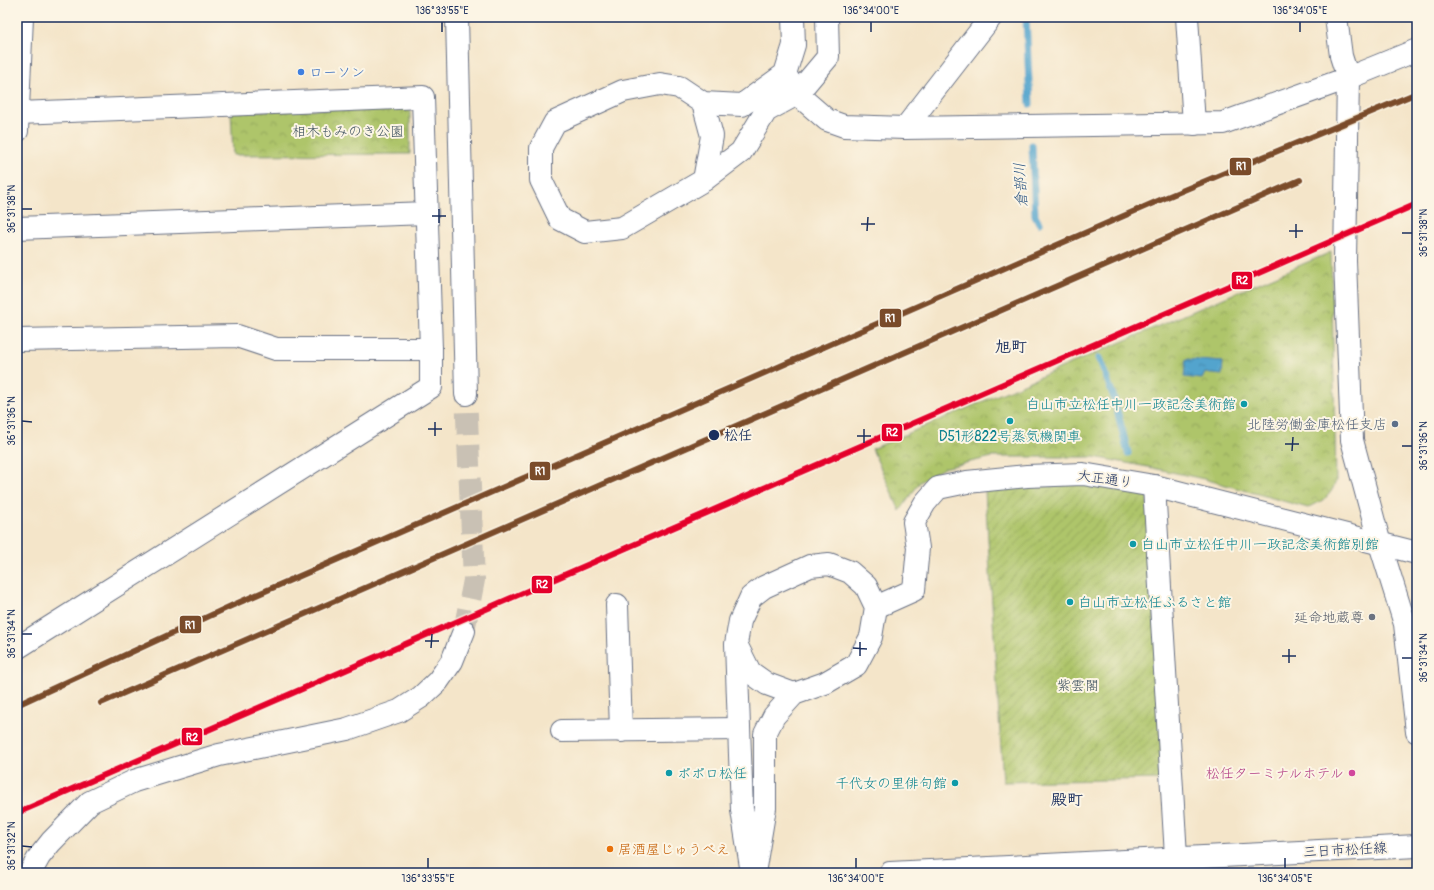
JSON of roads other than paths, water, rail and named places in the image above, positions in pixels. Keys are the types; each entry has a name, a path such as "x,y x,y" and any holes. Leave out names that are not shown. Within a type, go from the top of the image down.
{"street":[{"path":"17,648 431,387 423,97 18,122 22,17"},
{"path":"457,17 466,394"},
{"path":"793,17 794,45 785,74 742,105 703,103 679,87 660,84 623,91 555,122 541,148 541,180 560,219 585,232 622,228 704,180 741,152 766,111 797,94 828,57 827,17"},
{"path":"905,128 991,17"},
{"path":"1187,17 1194,124"},
{"path":"1336,17 1341,56 1348,78 1346,261 1352,440 1380,544 1406,624 1417,732"},
{"path":"785,74 797,94 827,120 844,126 905,128 1223,123 1348,78 1417,50"},
{"path":"703,103 712,136 704,180"},
{"path":"17,228 427,213"},
{"path":"17,340 237,336 276,349 431,349"},
{"name":"大正通り","path":"876,607 914,590 918,548 914,522 924,503 938,488 968,482 1027,476 1083,474 1154,486 1417,553"},
{"path":"1154,486 1176,866"},
{"path":"829,564 850,572 866,586 876,607 871,637 856,665 825,683 794,694 774,716 765,734 765,808 753,873 742,810 736,644 740,621 751,597 764,587 810,566 829,564"},
{"path":"617,605 621,730"},
{"path":"30,873 39,856 90,802 134,781 219,755 347,729 399,711 421,697 438,681 452,661 464,631"},
{"path":"736,644 750,672 767,684 794,694"},
{"path":"562,731 739,729"},
{"name":"三日市松任線","path":"890,873 1176,866 1417,846"}],"water":[{"path":"1186,359 1223,362 1222,375 1205,373 1202,379 1184,377"}],"waterway":[{"path":"1026,17 1030,104"},
{"name":"倉部川","path":"1032,145 1035,215 1039,223"},
{"name":"倉部川","path":"1099,358 1113,395 1128,453"}],"tunnel":[{"path":"464,631 474,580 466,394"}],"place":[{"name":"ローソン","path":"301,72"},
{"name":"白山市立松任中川一政記念美術館","path":"1244,404"},
{"name":"D51形822号蒸気機関車","path":"1010,421"},
{"name":"北陸労働金庫松任支店","path":"1395,424"},
{"name":"松任","path":"714,435"},
{"name":"白山市立松任中川一政記念美術館別館","path":"1133,544"},
{"name":"白山市立松任ふるさと館","path":"1070,602"},
{"name":"延命地蔵尊","path":"1372,617"},
{"name":"ポポロ松任","path":"669,773"},
{"name":"松任ターミナルホテル","path":"1352,773"},
{"name":"千代女の里俳句館","path":"955,783"},
{"name":"居酒屋じゅうべえ","path":"610,849"}],"district":[{"name":"旭町","path":"1011,347"},
{"name":"殿町","path":"1067,800"}],"park label":[{"name":"相木もみのき公園","path":"348,131"},
{"name":"紫雲閣","path":"1078,685"}]}
